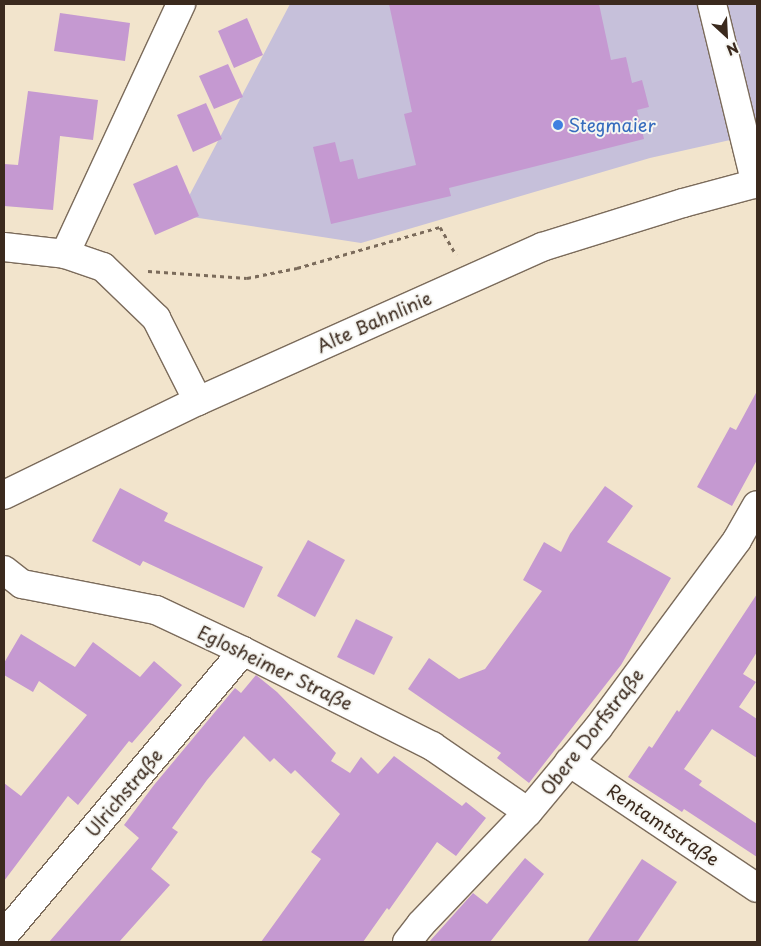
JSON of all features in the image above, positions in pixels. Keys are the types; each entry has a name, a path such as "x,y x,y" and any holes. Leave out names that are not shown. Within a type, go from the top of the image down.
{"street":[{"path":"65,254 181,4"},
{"path":"712,4 757,184"},
{"name":"Alte Bahnlinie","path":"4,495 198,401 542,247 683,203 757,184"},
{"path":"4,247 65,254 103,267 156,318 198,401"},
{"name":"Obere Dorfstraße","path":"408,942 421,924 528,812 598,728 737,540 757,505"},
{"name":"Eglosheimer Straße","path":"4,570 22,584 156,610 243,651 432,746 528,812"},
{"name":"Ulrichstraße","path":"4,935 243,651"},
{"name":"Rentamtstraße","path":"569,762 757,888"}],"path":[{"path":"103,267 247,278 297,268 440,227 470,278"}],"shaded area":[{"path":"290,4 757,4 757,134 650,158 361,243 179,215"}],"building":[{"path":"389,4 599,4 611,60 626,57 632,83 642,80 649,107 637,110 644,139 449,188 451,196 331,224 313,147 335,142 340,162 353,159 358,179 416,165 404,114 412,112"},
{"path":"60,13 130,23 125,61 54,51"},
{"path":"247,18 263,55 234,68 218,31"},
{"path":"228,64 243,97 214,109 199,76"},
{"path":"28,91 98,100 93,140 60,136 53,210 4,206 4,164 18,165"},
{"path":"206,103 222,139 193,152 177,115"},
{"path":"177,165 199,216 155,235 133,184"},
{"path":"757,391 757,460 732,506 697,487 730,427 736,430"},
{"path":"605,486 633,506 607,542 671,578 621,665 529,783 497,758 501,753 408,689 429,658 459,679 485,669 542,591 523,580 544,542 561,552 570,534"},
{"path":"120,488 168,513 164,521 263,567 244,608 143,561 140,566 92,541"},
{"path":"308,540 345,560 315,617 277,596"},
{"path":"757,594 757,652 743,674 756,682 739,707 757,719 757,758 712,729 684,769 702,781 699,785 757,824 757,857 684,809 682,812 628,777 649,746 652,748 677,710 679,712"},
{"path":"356,619 393,637 374,675 337,657"},
{"path":"21,634 75,667 93,642 140,677 154,661 182,685 132,743 129,741 78,805 68,796 4,881 4,783 21,796 87,715 39,681 33,692 4,675 4,663"},
{"path":"256,675 277,692 336,753 331,761 350,773 361,757 378,774 394,756 462,806 466,802 486,818 456,856 437,842 389,910 387,908 363,942 261,942 321,859 311,852 340,814 295,770 291,774 274,758 270,762 244,736 207,780 172,828 178,832 151,869 170,885 119,942 49,942 139,838 124,825 154,785 235,688 241,693"},
{"path":"525,858 544,874 490,942 429,942 473,893 487,904"},
{"path":"642,859 677,882 637,942 587,942"}],"place":[{"name":"Stegmaier","path":"558,125"}]}
